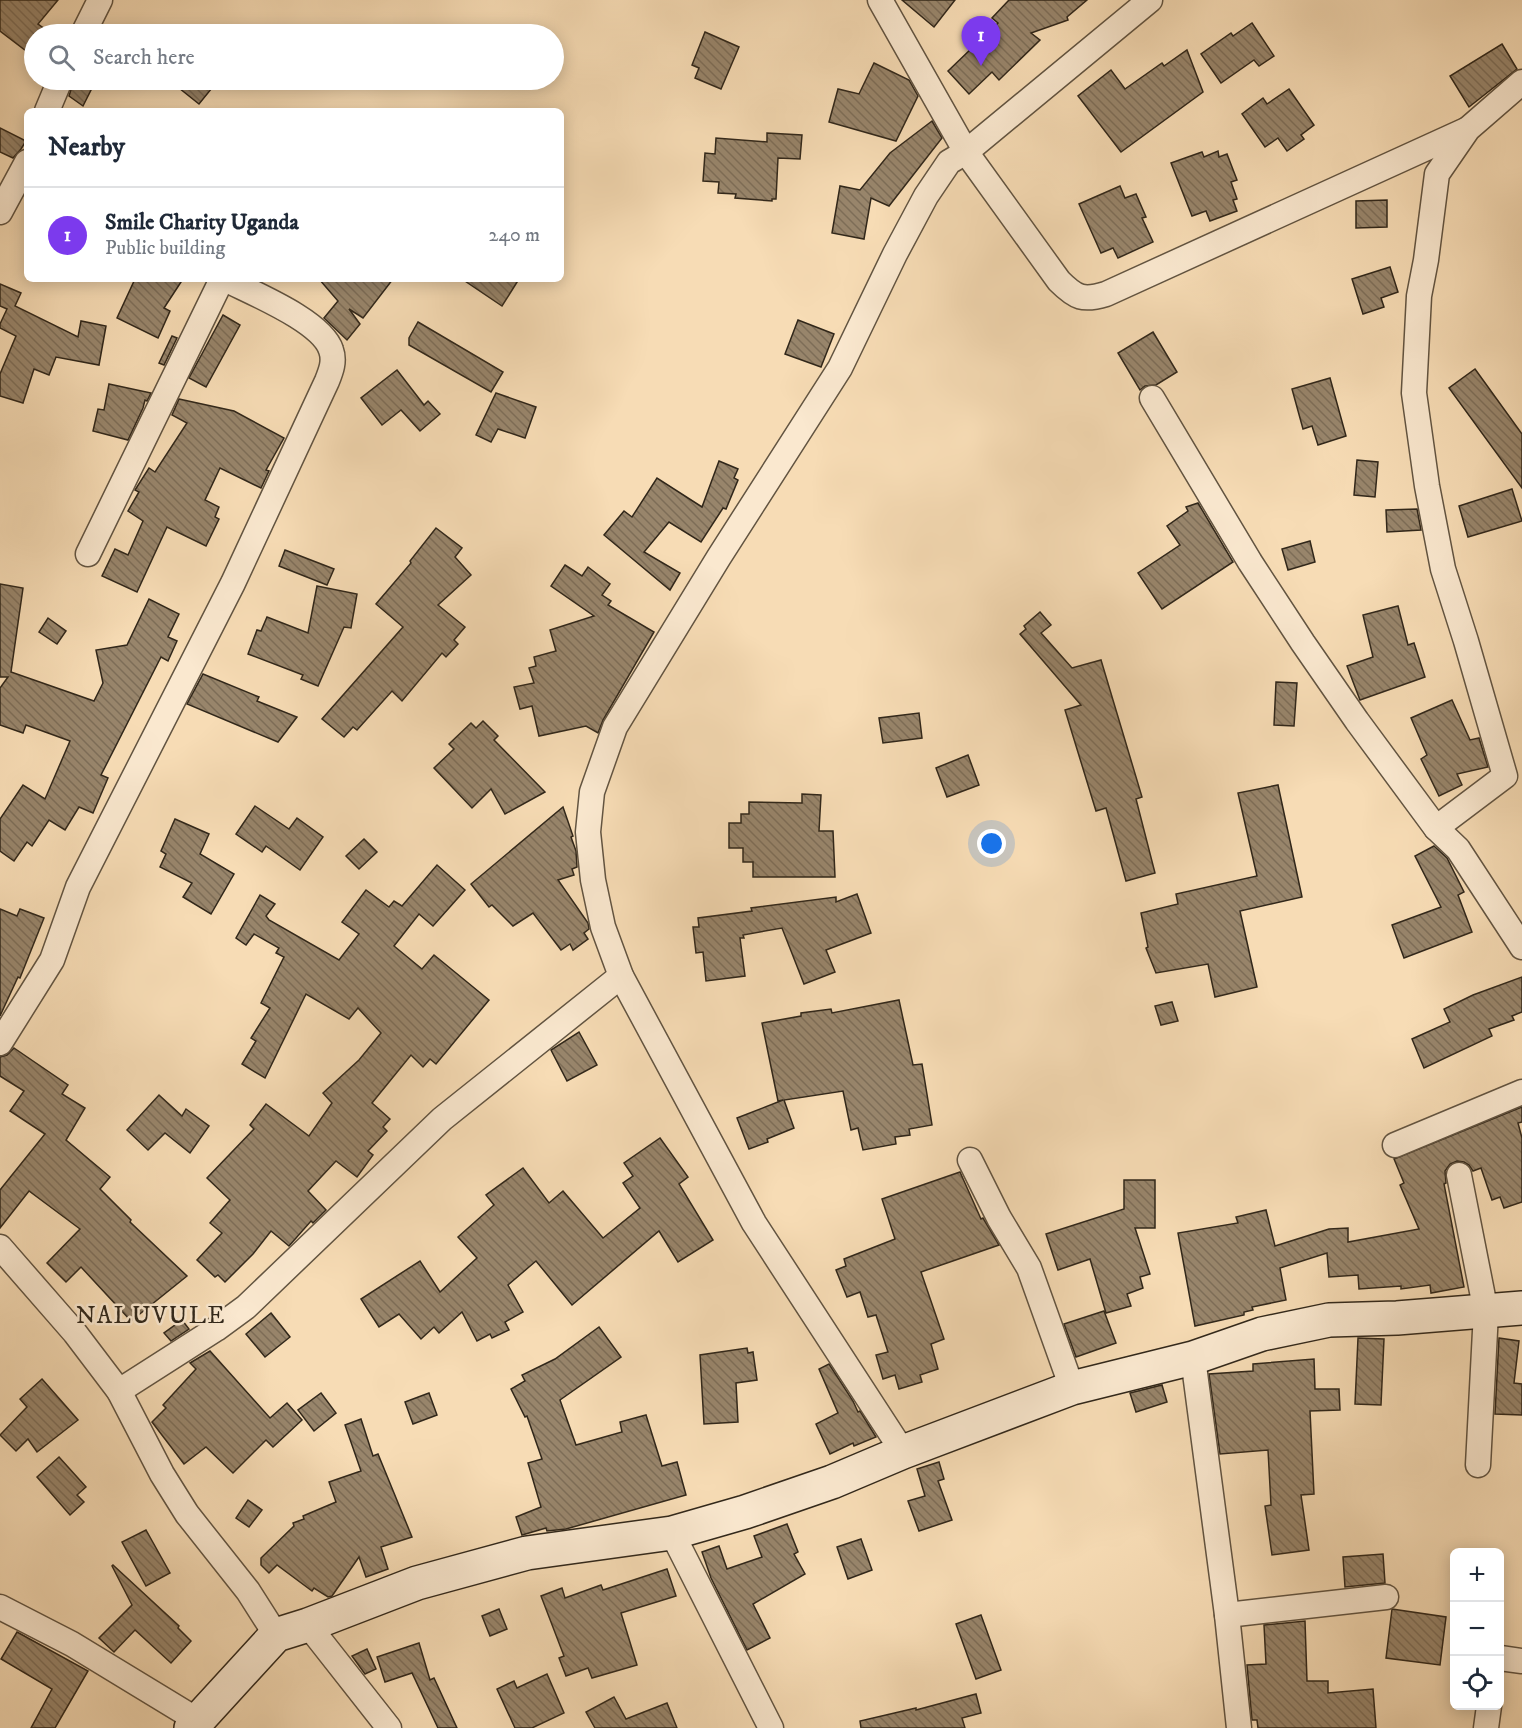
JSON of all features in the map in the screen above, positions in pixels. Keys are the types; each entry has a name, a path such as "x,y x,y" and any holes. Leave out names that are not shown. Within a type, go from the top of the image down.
{"street":[{"path":"88,24 100,0"},
{"path":"880,0 966,152 1059,282 1082,298 1106,294 1468,129"},
{"path":"903,1452 754,1223 621,976 603,927 593,880 588,832 592,792 615,727 767,480 840,368 926,196 949,162 966,152 1150,0"},
{"path":"1436,828 1514,771 1466,641 1443,569 1427,486 1414,393 1418,306 1437,174 1468,129 1522,82"},
{"path":"48,108 56,90"},
{"path":"0,212 24,168"},
{"path":"88,554 223,282"},
{"path":"0,1043 52,960 78,887 232,583 333,366 331,350 323,336 309,323 230,282"},
{"path":"1152,398 1250,562 1303,643 1436,828 1458,849 1522,947"},
{"path":"119,1391 246,1307 442,1119 621,976"},
{"path":"1395,1145 1522,1092"},
{"path":"970,1160 999,1218 1029,1268 1072,1388"},
{"path":"1460,1175 1486,1312 1478,1464"},
{"path":"0,1247 75,1333 119,1391 162,1474 188,1514 248,1591 276,1635"},
{"path":"0,1607 72,1644 194,1724 276,1635 417,1583 527,1553 672,1533 745,1512 832,1482 903,1452 1072,1388 1193,1359 1262,1334 1329,1320 1396,1318 1522,1308"},
{"path":"1193,1359 1227,1615 1239,1728"},
{"path":"672,1533 771,1728"},
{"path":"1227,1615 1386,1597"},
{"path":"308,1625 389,1728"},
{"path":"1504,1659 1522,1661"},
{"path":"1486,1728 1488,1710"}],"building":[{"path":"0,0 58,0 38,24 24,24 24,49 0,31"},
{"path":"902,0 955,0 934,27"},
{"path":"1009,0 1087,0 1067,17 1068,20 1031,33 1040,40 999,80 992,72 969,94 948,71 998,23 992,18"},
{"path":"1252,23 1274,56 1259,66 1254,60 1221,83 1201,54 1231,33 1233,36"},
{"path":"705,32 739,47 721,89 695,78 699,68 692,65"},
{"path":"1502,44 1517,69 1469,107 1450,76"},
{"path":"1187,50 1203,92 1121,152 1078,96 1111,70 1125,89 1162,63 1164,66"},
{"path":"874,63 909,80 918,96 896,141 829,122 838,89 859,94"},
{"path":"1289,89 1314,125 1301,135 1304,139 1287,151 1278,138 1265,147 1242,114 1263,98 1267,104"},
{"path":"71,90 91,90 83,106 69,96"},
{"path":"182,90 210,90 199,104"},
{"path":"932,121 942,138 889,206 871,198 864,239 832,233 840,186 860,190 890,153"},
{"path":"0,128 24,140 24,144 13,158 0,152"},
{"path":"767,133 802,135 800,159 778,158 776,199 772,201 735,198 736,194 718,193 719,182 703,181 705,153 715,154 716,138 767,142"},
{"path":"1218,151 1219,157 1227,154 1237,180 1231,182 1237,199 1233,200 1237,211 1210,221 1206,211 1192,216 1171,163 1202,152 1204,157"},
{"path":"1120,186 1125,198 1136,194 1146,217 1142,218 1153,242 1118,258 1113,248 1101,253 1079,204"},
{"path":"1387,200 1387,227 1356,228 1356,201"},
{"path":"1390,267 1398,292 1381,298 1384,307 1363,314 1352,279"},
{"path":"134,282 181,282 164,308 170,311 158,338 117,318"},
{"path":"322,282 391,282 363,318 349,309 360,324 347,340 324,318 338,301"},
{"path":"466,282 517,282 502,306"},
{"path":"0,284 21,293 15,306 78,337 81,321 106,326 99,365 56,357 49,375 34,369 23,403 0,396 0,374 16,336 0,328 7,309 0,306"},
{"path":"223,315 240,325 206,387 189,378"},
{"path":"798,320 834,334 821,367 785,354"},
{"path":"418,322 503,372 491,392 409,345 409,338"},
{"path":"1153,332 1177,372 1156,385 1145,386 1140,390 1118,353"},
{"path":"172,336 177,338 164,365 159,363"},
{"path":"1475,369 1522,434 1522,488 1449,388"},
{"path":"397,370 424,405 428,401 440,414 420,431 401,410 382,425 361,398"},
{"path":"1330,378 1346,436 1318,445 1312,426 1303,429 1292,389"},
{"path":"109,384 151,393 147,401 145,400 128,440 93,431 98,409 104,410"},
{"path":"496,393 536,407 525,438 498,429 491,442 476,435"},
{"path":"179,399 234,411 284,438 266,470 269,471 261,488 220,468 205,500 219,507 215,517 219,519 206,546 167,527 137,592 102,576 115,549 128,555 143,521 128,511 139,492 135,490 149,468 155,472 187,423 172,415"},
{"path":"1357,460 1378,462 1375,497 1354,495"},
{"path":"719,461 738,469 734,478 738,480 726,509 723,508 701,542 669,522 644,552 680,573 670,590 604,535 624,511 632,517 657,478 702,507"},
{"path":"1512,489 1522,521 1468,537 1459,506"},
{"path":"1198,503 1233,562 1162,609 1138,573 1180,545 1167,526 1188,511 1186,507"},
{"path":"1417,509 1421,530 1387,532 1386,510"},
{"path":"436,528 462,548 455,557 471,575 438,605 465,627 454,640 458,644 446,657 442,653 402,701 392,691 357,730 353,727 344,737 322,719 403,627 376,604 411,563 410,561"},
{"path":"1310,541 1315,562 1288,570 1282,549"},
{"path":"285,550 334,569 327,585 279,566"},
{"path":"565,565 582,576 588,567 610,584 602,595 611,601 608,605 654,632 603,720 598,733 586,726 539,736 532,706 520,709 514,687 534,683 529,668 536,666 534,657 556,651 550,630 594,616 551,586"},
{"path":"0,584 23,588 11,672 94,701 103,683 96,650 127,645 149,599 179,614 168,637 177,641 168,661 161,657 101,775 108,778 93,813 79,807 65,830 49,820 32,846 27,842 14,861 0,851 0,819 23,785 45,799 70,741 26,725 23,733 0,725 0,688 8,677 0,677"},
{"path":"317,586 357,594 351,628 344,627 318,686 301,679 303,675 248,654 257,630 261,631 267,617 308,633"},
{"path":"1398,606 1408,645 1414,643 1425,677 1360,700 1347,666 1373,657 1363,615"},
{"path":"1040,612 1051,625 1041,633 1072,668 1101,660 1142,797 1136,799 1155,873 1126,881 1106,808 1096,811 1065,710 1081,705 1020,634 1026,629 1024,626"},
{"path":"48,618 66,631 57,644 39,632"},
{"path":"203,674 259,697 257,701 297,717 278,742 187,704"},
{"path":"1276,682 1297,683 1294,726 1274,725"},
{"path":"1452,700 1470,740 1479,738 1488,767 1457,774 1462,785 1439,796 1421,759 1427,755 1411,718"},
{"path":"919,713 922,738 883,743 879,718"},
{"path":"483,721 498,736 494,740 545,792 505,814 491,789 472,808 434,768 454,749 449,744 471,723 476,728"},
{"path":"968,755 979,785 947,797 936,768"},
{"path":"1278,785 1302,897 1240,911 1257,987 1215,997 1208,964 1156,973 1146,948 1148,947 1141,913 1178,904 1176,894 1257,876 1238,793"},
{"path":"802,794 821,795 819,831 833,831 835,877 753,877 753,862 743,862 743,848 729,848 729,823 741,823 741,814 749,814 749,802 802,803"},
{"path":"255,806 289,829 297,818 323,837 300,870 266,846 262,852 236,834"},
{"path":"563,807 573,836 571,837 576,851 577,867 572,869 574,875 558,880 588,923 589,929 584,933 588,939 573,950 570,944 561,950 533,913 513,926 492,905 489,907 471,884"},
{"path":"175,819 209,834 200,854 234,874 211,914 183,897 192,883 160,867 166,854 161,851"},
{"path":"364,839 377,852 359,869 346,856"},
{"path":"1434,846 1447,858 1464,892 1458,895 1472,932 1404,958 1392,925 1441,907 1415,856"},
{"path":"437,865 465,890 433,926 419,914 394,946 422,969 434,955 489,1000 436,1064 430,1059 423,1067 411,1055 372,1103 390,1119 383,1127 387,1131 368,1151 373,1155 357,1177 336,1161 308,1191 326,1210 313,1223 311,1221 289,1246 271,1231 253,1254 225,1282 218,1275 215,1277 197,1260 222,1233 210,1223 230,1200 207,1178 254,1129 250,1125 266,1104 309,1136 332,1103 323,1093 359,1060 381,1033 358,1008 349,1019 306,994 265,1078 242,1064 256,1041 251,1038 270,1008 261,1003 284,957 276,953 279,948 254,934 246,945 236,938 260,895 275,904 266,916 269,920 339,960 359,934 342,922 366,890 389,907 394,901 402,906"},
{"path":"857,894 871,933 826,950 835,972 804,984 782,928 743,935 744,938 740,938 745,976 706,981 703,952 696,953 693,927 699,927 698,918 752,911 751,908 836,897 836,902"},
{"path":"0,909 17,916 20,909 44,918 20,978 18,977 0,1016"},
{"path":"1522,977 1522,1012 1512,1016 1514,1020 1489,1029 1492,1036 1424,1068 1412,1039 1450,1022 1444,1009 1473,995"},
{"path":"899,1000 913,1065 922,1064 932,1125 909,1129 910,1135 895,1137 896,1144 863,1150 858,1128 851,1130 843,1091 784,1100 794,1128 749,1149 737,1118 783,1100 778,1101 762,1023 801,1016 801,1013 831,1009 832,1013"},
{"path":"1172,1002 1178,1021 1161,1025 1155,1006"},
{"path":"579,1032 597,1065 567,1081 551,1050"},
{"path":"14,1048 68,1085 62,1094 85,1108 66,1140 110,1177 100,1189 131,1220 130,1222 187,1276 131,1321 81,1267 66,1282 47,1263 80,1229 29,1191 0,1228 0,1190 45,1134 10,1111 24,1091 0,1076 0,1057 7,1055"},
{"path":"159,1095 182,1116 186,1109 209,1126 190,1153 165,1133 148,1150 127,1130"},
{"path":"1522,1107 1522,1122 1518,1123 1522,1138 1522,1202 1504,1208 1500,1197 1492,1200 1481,1168 1473,1171 1469,1165 1457,1161 1450,1164 1445,1171 1446,1183 1444,1184 1464,1287 1431,1293 1430,1285 1401,1289 1401,1286 1359,1289 1358,1275 1329,1277 1327,1253 1280,1268 1286,1300 1252,1307 1253,1310 1244,1312 1244,1315 1195,1326 1178,1233 1238,1223 1236,1217 1266,1210 1275,1246 1329,1229 1348,1228 1348,1242 1419,1229 1400,1185 1404,1183 1394,1159"},
{"path":"660,1138 688,1177 679,1184 713,1240 678,1262 659,1231 572,1305 536,1261 508,1285 523,1312 505,1322 509,1330 492,1338 490,1334 477,1341 462,1312 439,1333 434,1327 421,1339 399,1314 379,1327 361,1299 420,1261 440,1292 477,1258 458,1237 494,1205 486,1195 523,1168 549,1203 563,1191 603,1238 640,1208 623,1183 633,1176 624,1163"},
{"path":"960,1172 981,1219 983,1218 999,1245 921,1272 944,1339 931,1344 938,1369 920,1375 922,1382 899,1389 895,1375 883,1379 876,1355 888,1352 876,1315 868,1317 860,1292 847,1297 836,1270 846,1266 844,1259 895,1239 882,1199"},
{"path":"1124,1180 1155,1180 1155,1228 1135,1228 1150,1274 1140,1277 1143,1288 1127,1294 1131,1306 1106,1313 1090,1259 1058,1270 1046,1234 1124,1209"},
{"path":"1104,1311 1116,1343 1076,1357 1064,1324"},
{"path":"271,1313 290,1337 265,1357 246,1334"},
{"path":"182,1320 189,1329 171,1341 164,1333"},
{"path":"599,1327 621,1357 560,1400 576,1445 622,1432 620,1422 646,1415 662,1466 677,1462 686,1495 566,1529 547,1531 546,1528 522,1535 516,1517 541,1507 528,1463 542,1459 527,1416 525,1417 511,1389 525,1381 522,1375 555,1359"},
{"path":"1358,1338 1384,1339 1381,1405 1355,1404"},
{"path":"1499,1338 1519,1341 1514,1383 1522,1384 1522,1415 1495,1414"},
{"path":"747,1348 748,1353 753,1352 757,1380 736,1383 738,1422 704,1424 700,1355"},
{"path":"210,1351 270,1418 287,1403 302,1420 273,1447 266,1440 233,1473 206,1447 184,1464 152,1422 166,1408 163,1405 196,1369 190,1363"},
{"path":"1314,1359 1315,1389 1339,1389 1340,1410 1310,1411 1314,1494 1301,1495 1309,1550 1272,1555 1265,1506 1271,1505 1268,1450 1220,1454 1209,1374 1253,1371 1253,1364"},
{"path":"829,1364 876,1437 854,1446 853,1443 830,1454 816,1424 838,1413 819,1369"},
{"path":"42,1379 78,1420 37,1452 28,1439 16,1451 0,1435 27,1407 20,1399"},
{"path":"1162,1385 1167,1402 1136,1412 1130,1393"},
{"path":"321,1393 336,1413 314,1431 298,1410"},
{"path":"429,1393 437,1415 413,1424 405,1402"},
{"path":"361,1419 373,1456 378,1454 412,1537 381,1547 388,1569 366,1577 359,1557 332,1596 328,1597 314,1588 312,1591 277,1565 269,1573 261,1565 261,1558 294,1526 293,1523 304,1519 303,1516 336,1502 329,1482 361,1471 345,1425"},
{"path":"59,1457 86,1487 77,1495 84,1502 70,1515 37,1477"},
{"path":"939,1462 944,1479 938,1481 952,1520 919,1531 908,1501 925,1496 917,1469"},
{"path":"248,1500 262,1510 249,1527 236,1518"},
{"path":"787,1524 798,1552 794,1554 805,1574 753,1604 770,1638 747,1650 711,1578 702,1552 719,1546 727,1569 762,1557 754,1536"},
{"path":"146,1530 170,1573 146,1586 122,1542"},
{"path":"861,1539 872,1570 848,1579 837,1547"},
{"path":"1383,1554 1385,1583 1345,1587 1343,1557"},
{"path":"113,1565 179,1626 178,1628 191,1641 171,1663 135,1630 114,1652 99,1638 132,1605"},
{"path":"667,1569 676,1596 621,1613 637,1665 592,1678 588,1668 566,1676 559,1658 564,1656 541,1596 562,1588 565,1598 601,1585 603,1590"},
{"path":"499,1609 507,1629 490,1636 482,1616"},
{"path":"1392,1609 1446,1617 1440,1665 1386,1658"},
{"path":"981,1615 1001,1670 976,1679 956,1624"},
{"path":"1305,1621 1307,1681 1328,1681 1328,1693 1373,1689 1376,1728 1258,1728 1257,1720 1252,1720 1247,1665 1266,1664 1264,1625"},
{"path":"17,1632 88,1671 55,1728 31,1728 52,1689 1,1659"},
{"path":"419,1643 430,1680 434,1678 457,1728 438,1728 412,1673 385,1682 377,1657"},
{"path":"367,1649 376,1669 365,1674 352,1656"},
{"path":"547,1674 564,1713 532,1728 515,1728 497,1689 514,1681 517,1688"},
{"path":"976,1694 981,1713 962,1718 965,1728 861,1728 860,1721 916,1708 916,1710"},
{"path":"614,1697 626,1719 667,1703 677,1728 595,1728 586,1712"}],"place":[{"name":"Smile Charity Uganda","path":"981,66"}],"district":[{"name":"NALUVULE","path":"151,1316"}]}
